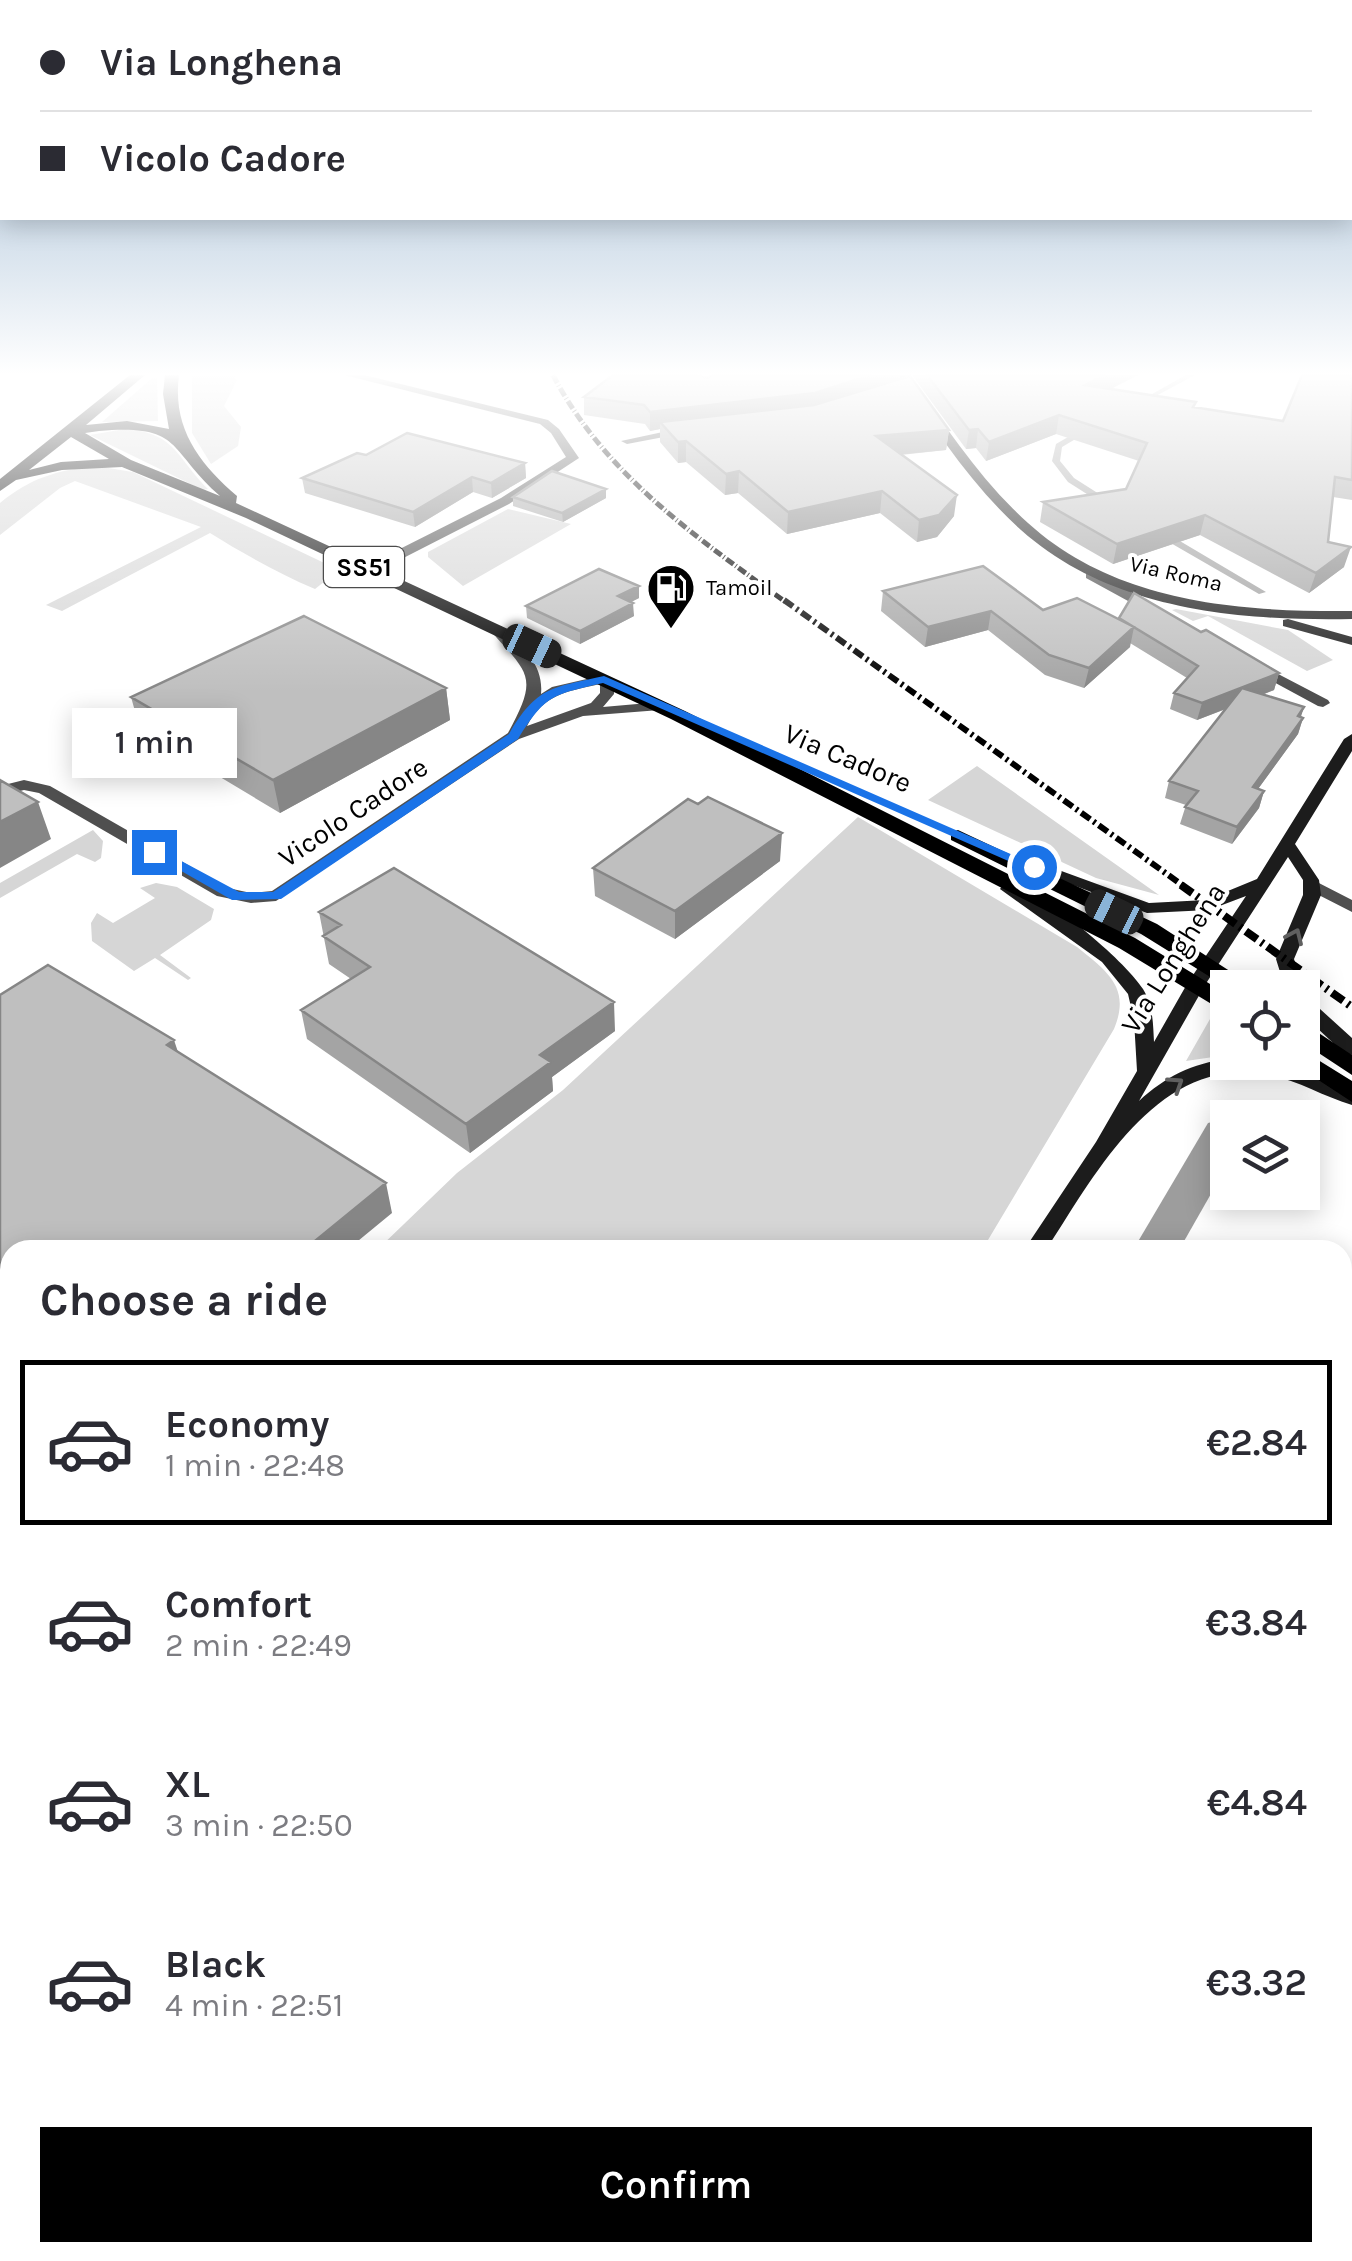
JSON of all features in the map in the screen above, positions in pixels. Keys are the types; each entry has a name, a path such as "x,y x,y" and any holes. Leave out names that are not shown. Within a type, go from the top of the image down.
{"main road":[{"name":"Via Cadore","path":"167,481 252,515 1210,962"},
{"name":"Via Cadore","path":"209,481 252,515"},
{"name":"Via Cadore","path":"969,851 1196,984"},
{"name":"SS51","path":"1210,962 1221,970"},
{"name":"SS51","path":"1196,984 1210,994"},
{"path":"1320,1044 1352,1068"},
{"path":"1320,1071 1352,1095"}],"street":[{"path":"370,570 537,481"},
{"name":"Via Roma","path":"981,481 1026,528 1091,575 1163,615"},
{"name":"Via Roma","path":"1091,575 1352,641"},
{"name":"Via Roma","path":"1252,613 1352,617"},
{"path":"1352,617 1346,626 1352,641"},
{"path":"496,630 531,669 537,693 532,705"},
{"path":"1243,659 1323,704"},
{"path":"532,705 557,690 605,680"},
{"name":"Vicolo Cadore","path":"0,791 24,785 44,789 223,892 263,898 290,889 514,736 577,714 603,700 605,680"},
{"name":"Vicolo Cadore","path":"514,736 532,705"},
{"name":"Vicolo Cadore","path":"577,714 669,710"},
{"name":"Via Longhena","path":"1041,1240 1103,1147 1196,984 1352,739"},
{"path":"1287,844 1313,884 1352,907"},
{"name":"Via Longhena","path":"969,851 1147,908 1209,905 1263,882"},
{"name":"Via Longhena","path":"969,851 1096,948 1125,977 1143,1012 1144,1072"},
{"path":"1288,970 1285,959 1313,884"},
{"path":"1320,1020 1352,1049"},
{"name":"Via Longhena","path":"1103,1147 1178,1080 1215,1068 1280,1070 1352,1095"}],"shaded area":[{"path":"37,481 151,481 339,570 315,589 210,533 62,611 46,605 201,527 75,481 60,488 0,535 0,503"},
{"path":"184,481 201,481 208,489"},
{"path":"508,509 571,524 463,586 428,557 428,552"},
{"path":"1176,609 1288,630 1333,660 1307,671 1208,616 1193,621 1172,610"},
{"path":"977,766 1159,895 1096,878 928,800"},
{"path":"858,817 1077,947 1107,973 1120,1002 1114,1029 988,1240 387,1240 457,1173 563,1090"},
{"path":"93,830 103,841 101,858 95,862 77,854 0,898 0,883"},
{"path":"156,883 177,887 214,909 211,920 160,955 191,978 188,980 155,958 134,971 92,941 91,923 97,913 113,923 155,898 140,888"},
{"path":"1210,1019 1210,1057 1186,1061"}],"building":[{"path":"310,481 466,481 413,512"},
{"path":"538,481 581,481 606,489 562,513 513,497"},
{"path":"750,481 937,481 957,495 939,515 919,520 882,491 788,512"},
{"path":"1130,481 1335,481 1328,542 1351,547 1316,573 1205,515 1117,544 1043,502 1126,489"},
{"path":"983,566 1043,610 1077,598 1134,627 1089,668 1049,655 991,611 928,627 883,591"},
{"path":"599,569 639,586 618,596 633,603 580,631 526,606"},
{"path":"1134,593 1279,673 1202,703 1174,693 1198,666 1119,618"},
{"path":"304,616 446,688 273,780 131,697"},
{"path":"1242,688 1304,707 1298,716 1303,718 1253,787 1264,791 1237,827 1185,807 1198,791 1169,781"},
{"path":"0,780 38,802 0,822"},
{"path":"708,797 782,833 675,911 593,868 688,799 698,804"},
{"path":"394,868 614,1002 540,1055 551,1062 466,1124 301,1010 370,967 323,936 341,925 319,912"},
{"path":"48,965 174,1040 167,1045 386,1183 316,1240 0,1240 0,995"}],"waterway":[{"path":"1072,481 1104,501"},
{"path":"1165,536 1262,592"},
{"path":"1162,1240 1210,1157"}],"railway":[{"path":"633,481 687,529 787,603"},
{"path":"784,600 1185,887"},
{"path":"1181,885 1352,1007"}],"place":[{"name":"Tamoil","path":"671,630"}],"route":[{"path":"154,852 236,897 276,896 514,736 532,705 557,690 604,680 1034,867"}]}
